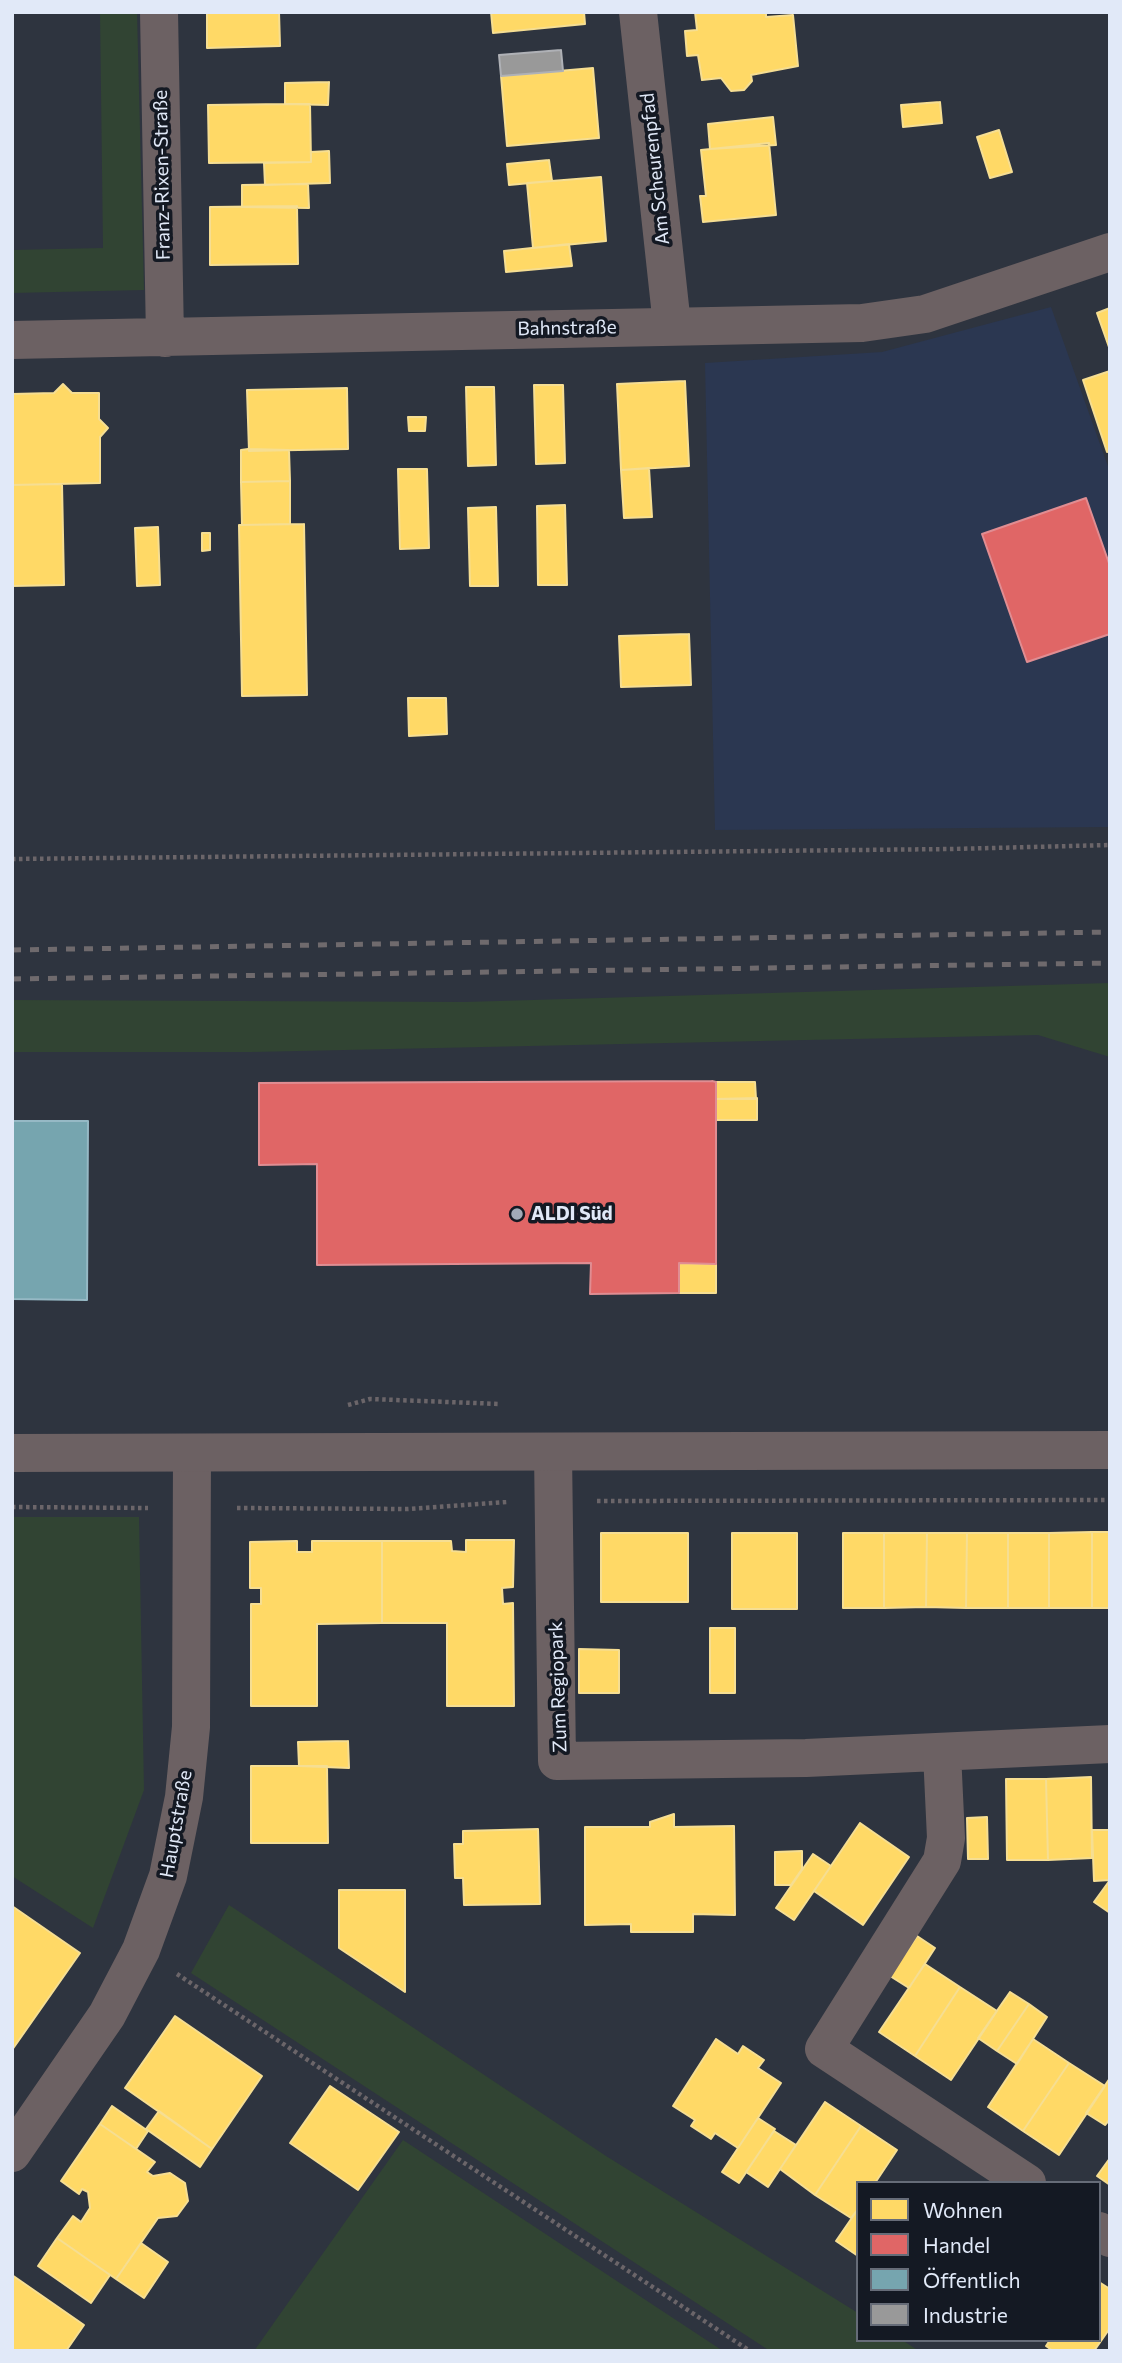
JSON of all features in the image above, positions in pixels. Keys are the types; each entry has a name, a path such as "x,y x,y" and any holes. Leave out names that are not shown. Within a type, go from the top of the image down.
{"street":[{"name":"Franz-Rixen-Straße","path":"159,12 165,338"},
{"name":"Am Scheurenpfad","path":"638,12 672,325"},
{"name":"Bahnstraße","path":"12,340 672,325 838,325 897,320 956,304 1110,251"},
{"path":"12,1452 192,1454 1110,1450"},
{"name":"Zum Regiopark","path":"553,1452 557,1761 806,1758 942,1753"},
{"name":"Hauptstraße","path":"12,2153 89,2044 141,1950 168,1876 184,1797 191,1727 192,1454"},
{"path":"1024,2181 824,2049 942,1861 946,1838 942,1753 1110,1744"}],"path":[{"path":"12,859 911,850 1110,845"},
{"path":"12,1507 408,1509 554,1502 1110,1500"},
{"path":"141,1950 750,2351"}],"shaded area":[{"path":"1051,307 1110,472 1110,827 715,830 705,363 882,352"}],"green space":[{"path":"100,12 137,12 144,290 12,293 12,250 103,248"},
{"path":"1110,983 1110,1057 1038,1035 252,1052 12,1052 12,1000 465,1002"},
{"path":"12,1517 139,1517 144,1790 93,1928 12,1876"},
{"path":"229,1905 606,2156 856,2312 856,2342 905,2342 919,2351 770,2351 191,1973"},
{"path":"403,2140 723,2351 254,2351"}],"building: Wohnen":[{"path":"207,12 279,12 280,46 207,48"},
{"path":"491,12 584,12 585,24 493,33"},
{"path":"695,12 766,12 766,17 793,15 798,66 751,75 752,81 744,90 731,91 721,78 702,80 698,55 687,56 685,31 697,30"},
{"path":"593,68 599,138 507,146 501,76"},
{"path":"329,82 328,105 285,104 285,83"},
{"path":"940,102 942,123 903,127 901,105"},
{"path":"310,104 311,162 209,163 208,105"},
{"path":"773,117 776,145 710,149 708,124"},
{"path":"999,130 1012,172 990,178 977,137"},
{"path":"769,143 776,215 703,222 700,196 706,196 701,150"},
{"path":"329,151 330,183 265,185 264,163 311,162 311,152"},
{"path":"549,160 552,181 509,185 507,164"},
{"path":"601,177 606,241 533,248 527,183"},
{"path":"308,184 309,208 242,207 242,185"},
{"path":"297,206 298,264 210,265 210,207"},
{"path":"569,244 572,266 506,272 504,251"},
{"path":"1110,308 1110,350 1097,313"},
{"path":"1110,371 1110,451 1107,452 1083,380"},
{"path":"685,381 689,466 621,470 617,384"},
{"path":"63,384 72,393 99,393 99,419 108,428 100,437 100,483 12,485 12,394 54,393"},
{"path":"534,385 563,385 565,463 536,464"},
{"path":"466,387 494,387 496,465 468,466"},
{"path":"347,388 348,449 249,451 247,390"},
{"path":"408,417 426,417 425,431 409,431"},
{"path":"241,450 289,450 290,481 241,482"},
{"path":"649,468 652,517 624,518 621,470"},
{"path":"398,469 427,469 429,548 400,549"},
{"path":"290,481 290,524 242,525 241,482"},
{"path":"62,484 64,585 12,586 12,485"},
{"path":"565,505 567,585 538,585 537,506"},
{"path":"496,507 498,586 470,586 468,508"},
{"path":"304,524 307,695 242,696 239,525"},
{"path":"158,527 160,585 137,586 135,528"},
{"path":"202,533 210,533 210,550 202,551"},
{"path":"689,634 691,685 621,687 619,636"},
{"path":"408,698 446,698 447,734 409,736"},
{"path":"716,1082 755,1082 756,1099 715,1099"},
{"path":"757,1098 757,1120 715,1120 715,1099"},
{"path":"679,1263 716,1264 716,1293 679,1293"},
{"path":"1092,1532 1110,1532 1110,1608 1092,1608"},
{"path":"1092,1532 1092,1608 1049,1608 1049,1533"},
{"path":"601,1533 688,1533 688,1602 601,1602"},
{"path":"732,1533 797,1533 797,1609 732,1609"},
{"path":"843,1533 884,1533 884,1608 843,1608"},
{"path":"884,1533 927,1533 926,1607 884,1608"},
{"path":"927,1533 967,1533 966,1608 926,1607"},
{"path":"967,1533 1008,1533 1008,1608 966,1608"},
{"path":"1008,1533 1049,1533 1049,1608 1008,1608"},
{"path":"466,1540 514,1540 513,1587 502,1588 503,1604 513,1603 514,1706 447,1706 447,1623 382,1623 382,1541 451,1541 452,1551 466,1552"},
{"path":"297,1541 297,1552 312,1552 312,1541 382,1541 382,1623 317,1624 317,1706 251,1706 251,1604 261,1604 261,1588 250,1588 250,1542"},
{"path":"710,1628 735,1628 735,1693 710,1693"},
{"path":"579,1649 619,1650 619,1693 579,1693"},
{"path":"348,1741 349,1768 299,1766 298,1742"},
{"path":"251,1766 327,1766 328,1843 251,1843"},
{"path":"1091,1777 1092,1858 1048,1860 1046,1779"},
{"path":"1006,1779 1046,1779 1048,1860 1007,1860"},
{"path":"674,1814 674,1827 734,1826 735,1915 693,1914 693,1932 631,1932 631,1924 585,1925 585,1827 650,1827 650,1822"},
{"path":"987,1817 988,1859 968,1859 967,1818"},
{"path":"860,1823 909,1857 863,1925 814,1891"},
{"path":"538,1829 540,1904 464,1905 463,1878 455,1878 454,1844 463,1844 463,1831"},
{"path":"1092,1830 1110,1830 1110,1880 1094,1881"},
{"path":"802,1851 802,1869 791,1885 775,1885 775,1852"},
{"path":"813,1854 831,1866 794,1920 776,1908"},
{"path":"1110,1880 1110,1913 1094,1902"},
{"path":"339,1890 405,1890 405,1992 339,1948"},
{"path":"12,1906 80,1953 12,2050"},
{"path":"917,1936 935,1948 909,1988 890,1976"},
{"path":"925,1964 960,1987 915,2056 879,2032"},
{"path":"960,1987 997,2011 951,2080 915,2056"},
{"path":"1010,1992 1029,2004 997,2051 978,2038"},
{"path":"1029,2004 1047,2017 1017,2064 997,2051"},
{"path":"175,2016 262,2076 212,2149 125,2088"},
{"path":"716,2039 738,2054 743,2046 764,2060 758,2068 781,2083 738,2148 715,2133 711,2139 691,2126 695,2120 673,2106"},
{"path":"1033,2039 1069,2063 1023,2131 988,2107"},
{"path":"1069,2063 1105,2086 1059,2155 1023,2131"},
{"path":"1110,2078 1110,2119 1105,2125 1086,2113"},
{"path":"330,2086 399,2132 358,2190 290,2143"},
{"path":"825,2102 861,2126 815,2195 780,2169"},
{"path":"112,2106 148,2131 136,2149 100,2124"},
{"path":"159,2111 212,2149 200,2167 146,2129"},
{"path":"758,2118 775,2129 739,2183 722,2172"},
{"path":"100,2124 155,2162 147,2172 153,2176 170,2173 185,2183 188,2201 177,2216 158,2218 116,2279 57,2238 73,2216 81,2222 90,2208 88,2192 82,2189 79,2194 61,2181"},
{"path":"861,2126 897,2150 876,2181 856,2181 856,2212 851,2218 815,2195"},
{"path":"774,2131 796,2145 768,2187 746,2172"},
{"path":"1110,2158 1110,2185 1097,2176"},
{"path":"856,2212 856,2255 836,2241"},
{"path":"57,2238 110,2275 91,2303 38,2266"},
{"path":"141,2243 168,2262 144,2298 116,2279"},
{"path":"12,2275 84,2325 66,2351 12,2351"},
{"path":"1101,2283 1110,2289 1110,2328 1101,2341"},
{"path":"1049,2342 1100,2342 1094,2351 1053,2351 1046,2346"}],"building: Handel":[{"path":"1086,498 1110,566 1110,634 1027,662 982,534"},
{"name":"ALDI Süd","path":"716,1082 716,1264 679,1263 679,1293 590,1294 591,1263 317,1265 317,1164 259,1165 259,1083"}],"building: Öffentlich":[{"path":"12,1121 88,1121 87,1300 12,1299"}],"building: Industrie":[{"path":"561,50 563,71 501,76 499,55"}],"railway":[{"path":"12,950 1110,932"},
{"path":"12,979 1110,963"}],"place":[{"name":"ALDI Süd","path":"517,1214"}]}
